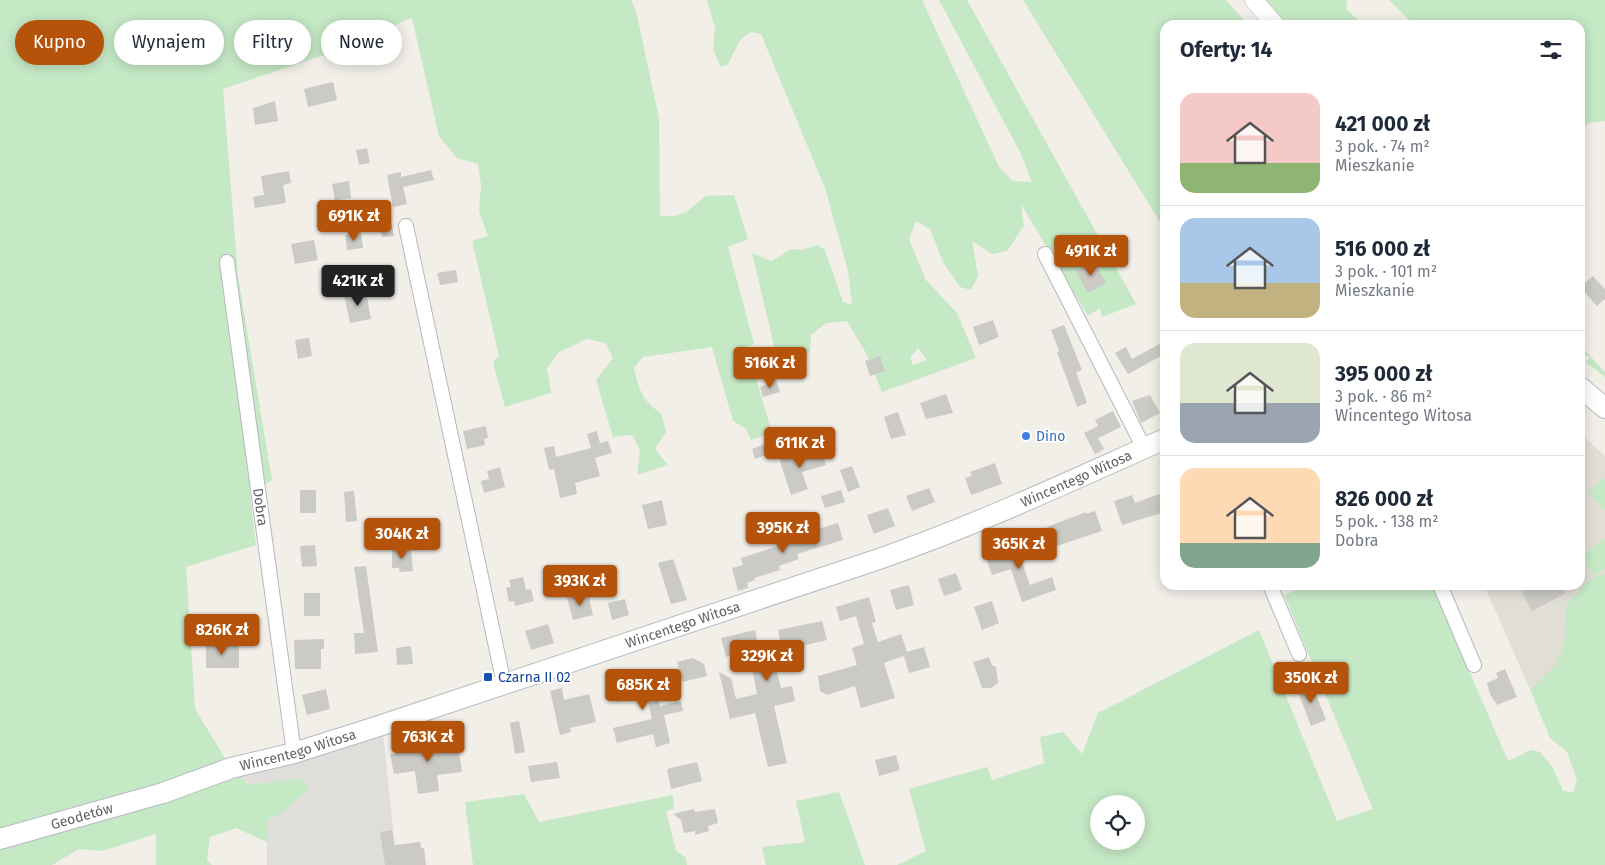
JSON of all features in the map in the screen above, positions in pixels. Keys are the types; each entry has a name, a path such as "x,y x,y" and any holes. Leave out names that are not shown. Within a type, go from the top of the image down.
{"main road":[{"path":"1585,391 1605,408"},
{"name":"Wincentego Witosa","path":"163,792 231,768 294,753 947,535 1018,506 1160,441"},
{"name":"Geodetów","path":"0,839 163,792"}],"street":[{"path":"1254,0 1272,20"},
{"path":"406,226 504,684"},
{"path":"1045,254 1144,448"},
{"name":"Dobra","path":"227,262 294,753"},
{"path":"1272,590 1299,654"},
{"path":"1442,590 1474,665"}],"shaded area":[{"path":"1585,438 1605,456 1605,627 1530,689 1486,590 1585,590"},
{"path":"382,725 397,865 267,865 267,820 279,815 300,778 250,785 231,768"}],"green space":[{"path":"0,0 631,0 636,11 659,118 660,216 675,216 686,212 706,196 734,195 748,239 728,247 754,344 747,347 772,433 751,440 746,429 733,421 712,347 643,357 634,368 642,394 661,413 666,432 655,449 668,465 637,475 640,450 632,435 613,437 596,380 613,358 605,343 587,339 559,352 547,368 551,393 505,407 493,362 499,356 472,241 488,236 479,212 481,185 478,164 457,158 439,136 412,18 402,22 402,20 321,20 321,56 311,59 311,20 234,20 234,65 294,65 223,89 238,276 272,480 250,495 256,545 186,567 195,709 231,768 249,785 300,778 310,788 279,815 267,820 267,842 236,828 210,837 207,860 212,865 156,865 156,834 102,851 79,849 52,865 0,865"},
{"path":"707,0 922,0 999,167 1013,181 1032,182 1021,154 939,0 967,0 1136,304 1102,317 1100,308 1088,316 1021,204 1024,226 1007,251 992,254 972,241 978,276 971,290 960,287 943,262 930,229 916,221 909,240 926,280 957,313 976,358 882,392 866,353 847,321 826,323 811,335 810,352 802,356 792,353 776,354 752,253 771,261 792,249 802,250 817,245 825,250 843,302 852,305 848,271 825,188 761,34 751,32 740,40 728,64 721,67 713,50 715,28","holes":["918,348 927,360 913,365 910,358"]},
{"path":"1023,0 1226,0 1244,20 1160,20 1160,222"},
{"path":"1255,0 1347,0 1346,9 1358,20 1273,20"},
{"path":"1389,0 1605,0 1605,121 1588,123 1585,127 1585,20 1409,20"},
{"path":"1585,350 1605,372 1605,377 1586,362 1590,358 1585,354"},
{"path":"1605,478 1605,511 1588,492"},
{"path":"1605,538 1605,568 1596,576 1585,563 1585,553"},
{"path":"1605,573 1605,865 897,865 926,851 909,789 987,767 992,780 1044,763 1040,737 1063,732 1082,754 1098,713 1259,630 1337,821 1373,809 1284,595 1296,590 1434,590 1508,761 1531,750 1540,752 1553,768 1563,791 1573,792 1577,780 1567,752 1550,738 1530,689 1551,670 1557,661 1564,643 1566,605 1580,590 1585,590 1585,584 1588,581"},
{"path":"839,792 865,865 766,865 762,847 805,842 796,801"},
{"path":"524,794 539,822 673,795 674,809 666,811 676,851 686,858 687,865 473,865 465,802"}],"building":[{"path":"333,82 337,100 308,107 304,89"},
{"path":"275,101 278,121 255,125 253,108"},
{"path":"367,148 370,163 359,165 356,150"},
{"path":"431,170 434,180 403,187 407,204 393,207 387,175 401,172 401,177"},
{"path":"289,171 291,183 283,185 286,203 255,208 253,197 264,195 261,176"},
{"path":"349,181 351,198 335,200 332,184"},
{"path":"387,200 394,236 382,237 381,229 373,230 368,203"},
{"path":"361,233 363,248 347,250 345,235"},
{"path":"314,240 318,260 295,264 291,244"},
{"path":"1094,261 1106,283 1088,293 1076,271"},
{"path":"456,270 458,282 440,285 437,273"},
{"path":"1593,276 1605,289 1605,299 1597,306 1585,293 1585,283"},
{"path":"366,292 371,319 350,323 344,295"},
{"path":"993,320 999,337 979,345 973,327"},
{"path":"1064,325 1082,370 1076,372 1087,403 1077,407 1051,330"},
{"path":"309,338 312,356 298,359 295,340"},
{"path":"1160,344 1160,357 1128,374 1115,353 1126,347 1132,359"},
{"path":"880,356 885,371 870,376 865,361"},
{"path":"776,381 780,392 763,397 760,387"},
{"path":"946,394 953,413 926,419 920,403"},
{"path":"1150,395 1160,413 1141,423 1132,401"},
{"path":"1113,411 1121,427 1098,438 1104,449 1095,454 1084,433 1098,426 1095,420"},
{"path":"898,412 906,435 891,439 884,417"},
{"path":"486,426 488,438 484,439 485,445 467,449 463,431"},
{"path":"597,431 600,443 608,441 612,453 595,458 600,476 575,483 577,494 560,498 554,469 549,470 544,448 554,446 556,457 591,448 587,434"},
{"path":"767,443 771,453 755,459 752,449"},
{"path":"794,448 797,458 822,450 826,465 802,472 808,489 791,495 780,461 786,451"},
{"path":"995,463 1002,484 971,495 965,478 972,476 970,472"},
{"path":"852,466 860,487 848,492 840,470"},
{"path":"500,467 505,487 484,493 481,481 489,479 487,471"},
{"path":"929,488 935,502 912,511 906,496"},
{"path":"300,490 316,490 316,513 300,513"},
{"path":"841,490 845,502 825,508 821,496"},
{"path":"354,491 357,521 346,522 344,492"},
{"path":"1160,494 1160,514 1122,525 1114,501 1132,495 1135,503"},
{"path":"662,500 667,525 648,529 642,505"},
{"path":"888,508 895,526 874,534 867,515"},
{"path":"1095,511 1102,531 1054,547 1047,527 1086,512 1086,514"},
{"path":"838,523 843,540 797,554 799,559 779,566 780,570 754,578 755,580 747,583 748,588 738,591 732,568 743,565 741,558 778,546 777,541"},
{"path":"1026,539 1033,555 1021,560 1030,585 1052,577 1056,590 1022,602 1011,569 992,575 986,557 1012,547 1011,545"},
{"path":"315,545 317,566 302,567 300,546"},
{"path":"411,548 413,571 400,572 399,568 392,568 392,549"},
{"path":"673,559 687,600 671,604 658,563"},
{"path":"366,566 378,652 355,654 354,633 364,633 354,567"},
{"path":"956,573 962,590 944,596 938,579"},
{"path":"523,577 526,590 531,589 534,601 515,606 514,601 509,602 506,588 511,587 509,580"},
{"path":"909,585 914,605 896,610 890,590"},
{"path":"1521,590 1564,590 1566,593 1532,611"},
{"path":"304,593 320,593 320,616 304,616"},
{"path":"577,596 578,599 589,597 593,615 573,620 567,598"},
{"path":"869,597 876,622 872,623 878,642 901,634 907,652 924,647 930,667 909,673 904,656 884,663 895,698 861,708 855,686 827,695 820,691 818,676 857,665 852,648 864,644 856,616 840,621 836,607"},
{"path":"625,599 629,615 612,620 608,603"},
{"path":"992,601 999,623 982,630 974,607"},
{"path":"822,621 827,640 802,646 803,651 773,658 781,688 792,686 795,701 774,706 787,763 768,767 755,713 730,719 719,672 731,678 736,699 757,694 749,651 726,657 721,638 755,630 759,650 781,645 778,630"},
{"path":"548,624 554,643 531,650 525,631"},
{"path":"324,639 324,649 321,649 321,669 295,669 294,640"},
{"path":"206,644 239,644 239,668 206,668"},
{"path":"411,646 413,664 397,665 396,648"},
{"path":"989,657 992,665 996,667 998,683 991,688 982,688 973,662"},
{"path":"693,658 704,664 707,676 682,682 677,662"},
{"path":"1505,669 1517,697 1497,705 1490,694 1487,683 1498,678 1496,673"},
{"path":"628,673 630,684 653,678 660,706 681,701 683,711 664,715 670,743 656,747 653,734 617,743 613,728 652,719 646,695 616,702 610,677"},
{"path":"1311,681 1326,720 1311,726 1296,687"},
{"path":"562,688 564,700 589,694 596,722 570,728 571,732 560,735 550,691"},
{"path":"326,689 330,709 307,715 302,695"},
{"path":"519,721 525,752 515,754 510,723"},
{"path":"445,732 448,753 459,751 462,772 437,775 439,791 418,794 415,771 394,774 390,754 427,748 425,735"},
{"path":"896,755 900,770 879,776 875,760"},
{"path":"557,762 560,778 531,782 528,766"},
{"path":"697,762 702,781 671,789 667,769"},
{"path":"694,809 695,812 715,809 718,823 708,826 709,831 695,835 695,831 684,833 681,820 673,814"},
{"path":"392,830 394,845 420,842 421,848 424,848 426,865 385,865 380,832"}],"place":[{"name":"Dino","path":"1026,436"},
{"name":"Czarna II 02","path":"488,677"}]}
